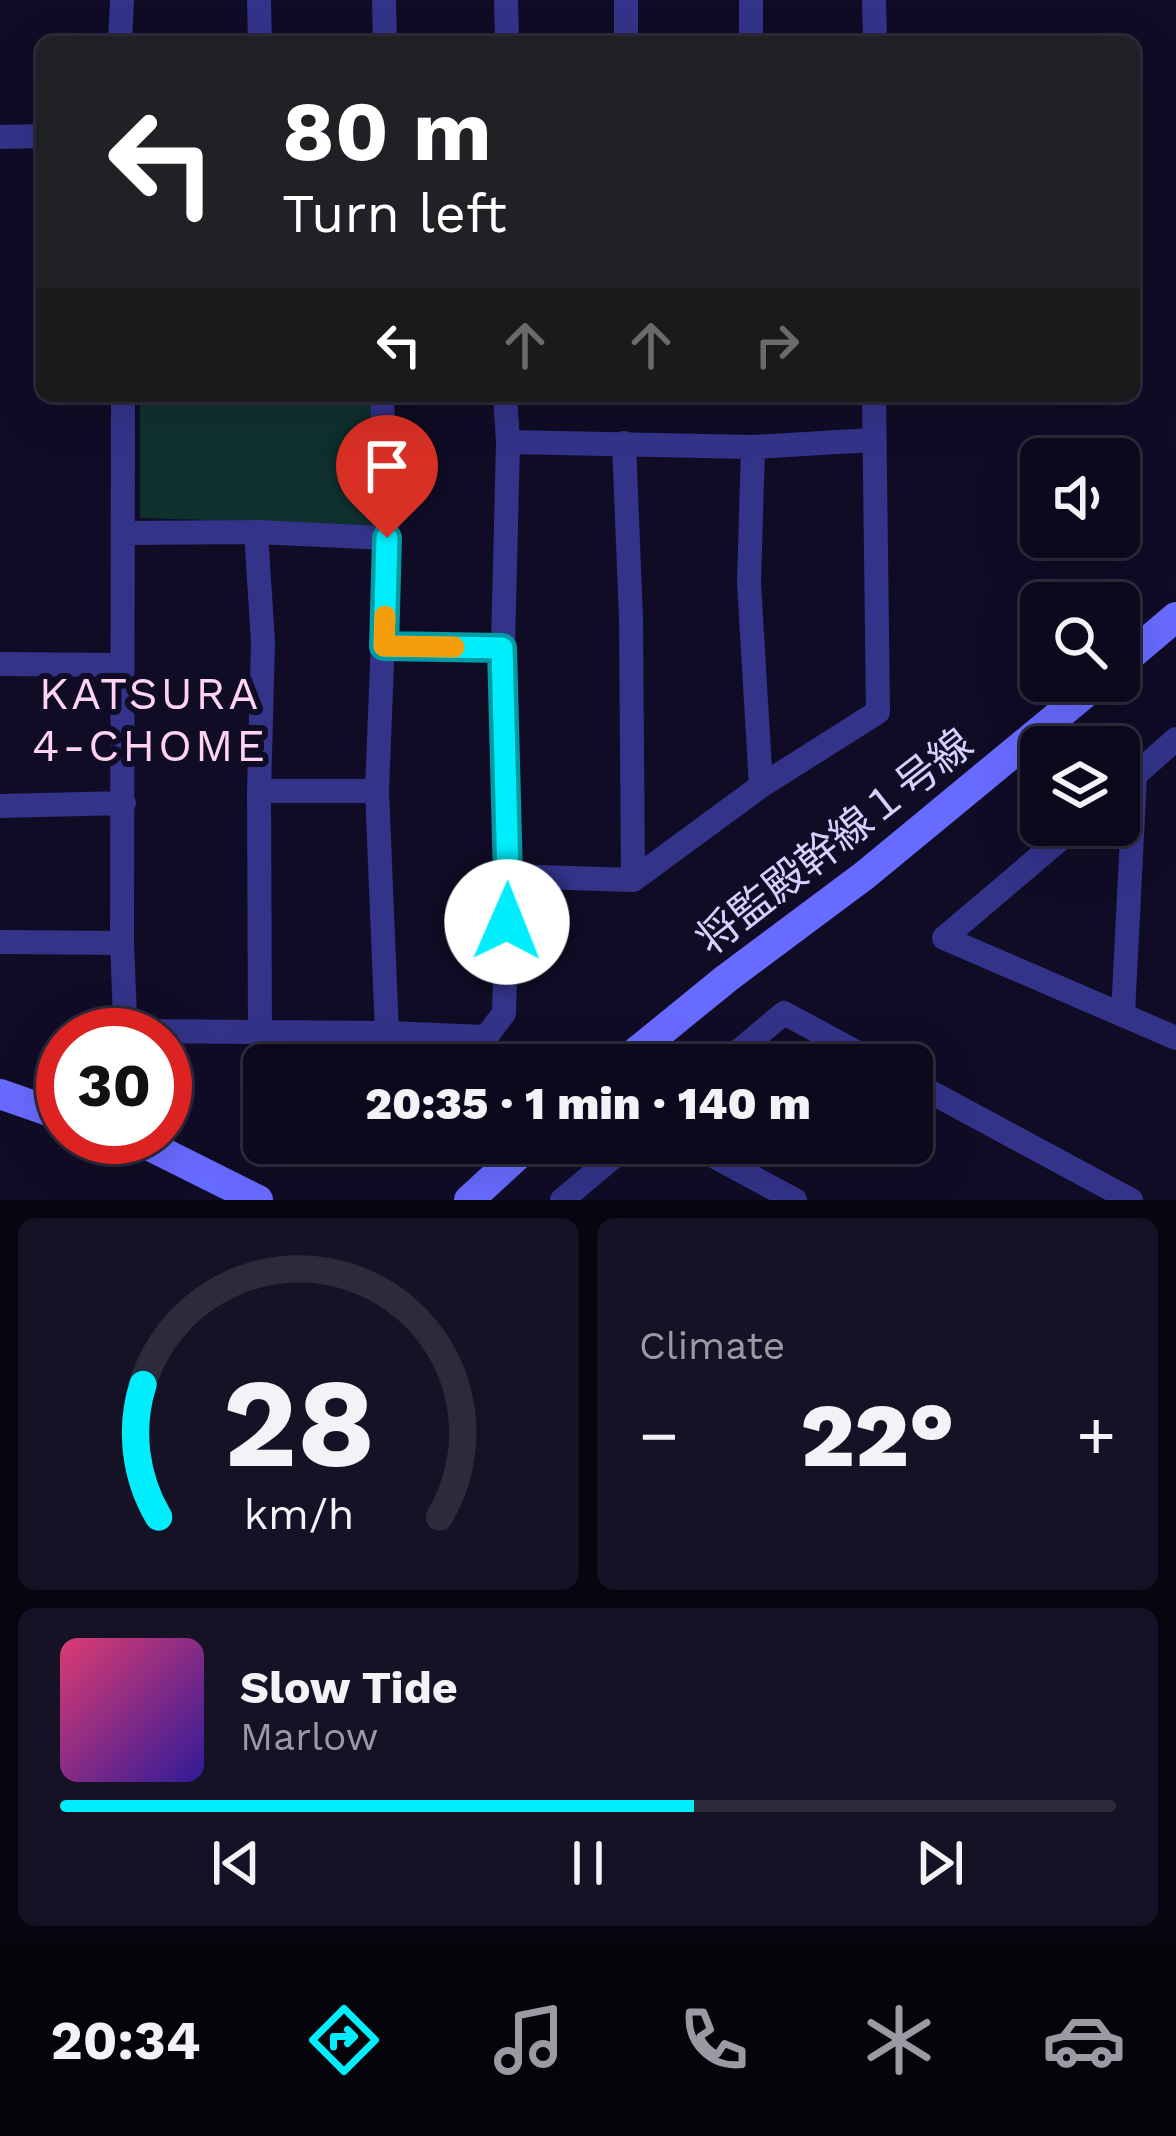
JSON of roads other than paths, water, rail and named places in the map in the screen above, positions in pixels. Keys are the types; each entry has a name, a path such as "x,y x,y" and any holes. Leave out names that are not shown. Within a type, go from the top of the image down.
{"street":[{"path":"121,36 122,0"},
{"path":"259,0 260,36"},
{"path":"384,0 385,36"},
{"path":"506,0 507,36"},
{"path":"626,0 626,36"},
{"path":"751,0 752,36"},
{"path":"874,0 874,36"},
{"path":"0,137 36,136"},
{"path":"123,402 125,1018 138,1031 487,1037 504,1013 506,402"},
{"path":"382,402 387,538 376,791 387,1033"},
{"path":"508,876 634,880 760,787 878,712 874,402"},
{"path":"508,442 753,447 873,440"},
{"path":"624,443 634,880"},
{"path":"753,447 749,584 760,787"},
{"path":"124,532 387,538"},
{"path":"256,532 263,642 260,1031"},
{"path":"1140,652 1172,631"},
{"path":"384,646 502,648"},
{"path":"0,664 122,665"},
{"name":"将監殿幹線１号線","path":"646,1044 866,875 1075,702"},
{"path":"1140,771 1176,739"},
{"path":"260,791 376,791"},
{"path":"0,806 124,803"},
{"path":"1052,846 944,938 1176,1038"},
{"path":"1123,1014 1126,846"},
{"path":"0,942 122,943"},
{"path":"747,1044 784,1013 841,1044"},
{"path":"933,1093 1131,1200"},
{"path":"0,1094 36,1107"},
{"path":"186,1164 258,1200"},
{"path":"469,1200 508,1164"},
{"path":"562,1200 605,1164"},
{"path":"728,1164 795,1200"}],"district":[{"name":"KATSURA 4-CHOME","path":"150,719"}]}
